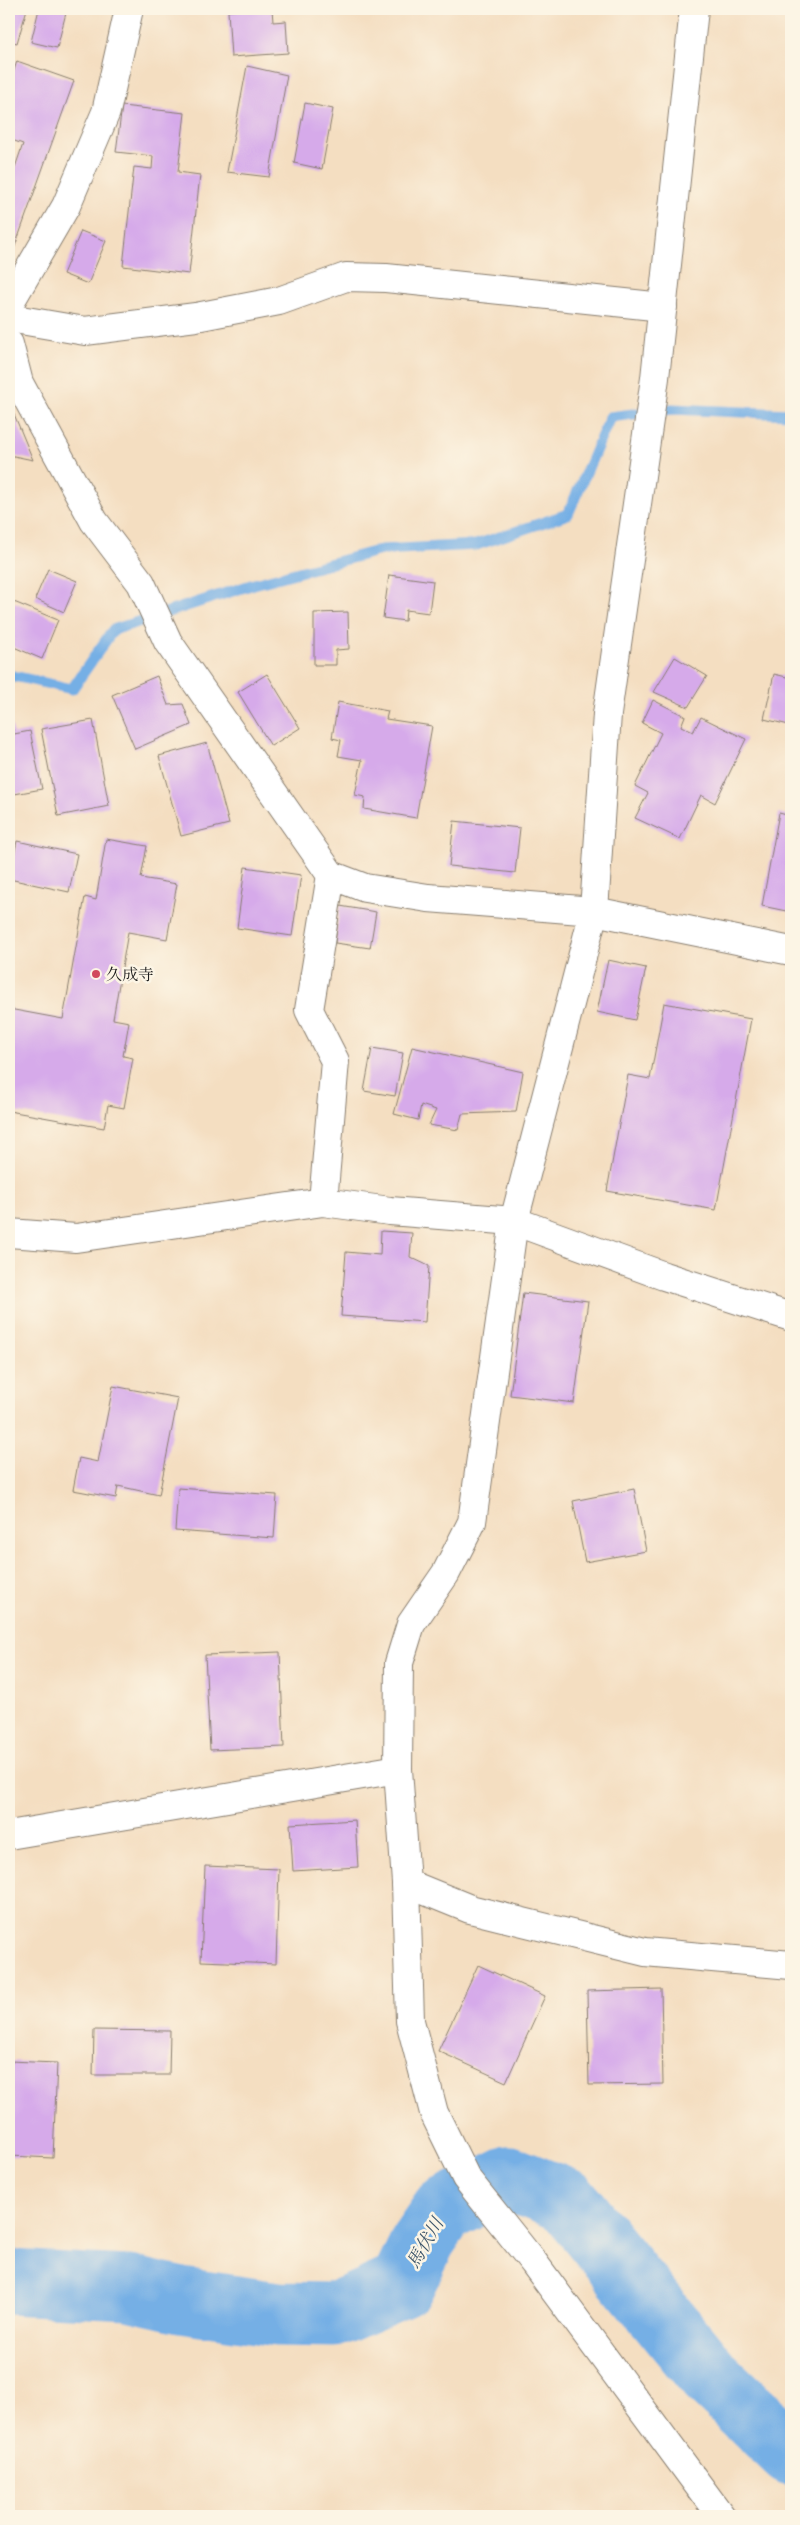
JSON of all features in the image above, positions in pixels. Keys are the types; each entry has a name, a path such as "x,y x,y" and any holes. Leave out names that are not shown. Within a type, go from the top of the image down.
{"street":[{"path":"9,304 66,206 106,112 129,9"},
{"path":"694,9 656,378 607,714 594,911 514,1221 472,1522 446,1573 411,1624 399,1663 398,1769 406,1883 410,2021 434,2113 466,2178 534,2263 721,2516"},
{"path":"9,318 85,331 196,318 279,301 346,277 386,278 663,307"},
{"path":"9,344 20,383 94,521 141,583 168,642 331,875 364,888 428,898 594,911 791,951"},
{"path":"323,1202 334,1061 310,1010 331,875"},
{"path":"9,1233 76,1238 323,1202 390,1211 514,1221 664,1276 791,1317"},
{"path":"9,1835 398,1769"},
{"path":"406,1883 470,1909 645,1952 791,1965"}],"building":[{"path":"9,9 27,9 17,43 9,41"},
{"path":"39,9 67,9 57,48 31,42"},
{"path":"272,9 273,22 286,21 288,53 231,57 228,11"},
{"path":"17,61 74,81 14,249 9,247 9,185 23,144 9,139 9,86"},
{"path":"247,66 287,75 269,177 227,172"},
{"path":"305,103 333,109 322,169 294,163"},
{"path":"122,106 185,113 178,172 200,175 189,274 123,266 134,167 152,169 153,156 116,152"},
{"path":"81,231 106,241 88,284 63,274"},
{"path":"9,402 33,460 9,455"},
{"path":"48,569 77,581 64,612 35,599"},
{"path":"389,575 433,581 429,613 406,610 405,621 383,618"},
{"path":"9,600 58,620 42,659 9,645"},
{"path":"348,612 349,649 336,650 336,665 314,665 314,613"},
{"path":"675,657 707,676 688,707 654,692"},
{"path":"267,674 300,728 271,746 238,692"},
{"path":"774,674 791,678 791,716 789,725 764,719"},
{"path":"157,676 168,705 183,704 191,725 135,749 112,695"},
{"path":"653,700 685,716 681,726 693,732 701,717 746,739 715,803 701,795 680,839 635,818 648,793 635,786 661,733 642,723"},
{"path":"338,702 388,711 386,719 432,726 416,818 364,809 365,797 355,795 362,760 338,756 341,740 332,738"},
{"path":"9,715 14,734 30,731 42,789 9,795"},
{"path":"93,720 109,806 58,816 41,729"},
{"path":"207,743 229,824 181,836 159,756"},
{"path":"779,813 791,816 791,912 762,906"},
{"path":"454,821 520,828 515,873 449,866"},
{"name":"久成寺","path":"106,839 147,846 141,878 177,884 167,939 128,932 113,1019 129,1022 123,1056 133,1058 124,1108 108,1105 104,1128 9,1111 9,1009 63,1019 85,897 96,900"},
{"path":"17,841 77,854 69,892 9,879"},
{"path":"245,867 301,875 292,936 237,928"},
{"path":"340,906 376,912 370,948 335,943"},
{"path":"608,960 646,968 635,1020 597,1012"},
{"path":"664,1003 751,1019 716,1210 607,1191 628,1075 650,1079"},
{"path":"412,1047 523,1072 516,1112 462,1114 458,1130 429,1125 436,1110 421,1105 418,1120 394,1114"},
{"path":"372,1048 403,1053 395,1096 364,1091"},
{"path":"381,1231 412,1233 410,1257 429,1266 425,1322 341,1316 346,1252 380,1255"},
{"path":"523,1293 588,1301 574,1403 510,1395"},
{"path":"113,1386 178,1398 159,1495 118,1486 116,1498 73,1490 79,1458 98,1462"},
{"path":"178,1488 277,1495 274,1538 175,1531"},
{"path":"634,1489 646,1551 585,1562 573,1501"},
{"path":"280,1652 284,1747 210,1750 205,1655"},
{"path":"355,1820 358,1867 293,1871 290,1824"},
{"path":"205,1866 279,1869 276,1964 201,1961"},
{"path":"478,1965 545,1996 506,2082 438,2051"},
{"path":"661,1989 663,2084 589,2085 587,1991"},
{"path":"94,2030 170,2031 169,2075 93,2075"},
{"path":"9,2061 57,2063 53,2158 9,2156"}],"waterway":[{"path":"9,675 72,689 113,630 254,584 381,550 476,545 568,514 610,417 672,409 791,414"},
{"name":"馬伏川","path":"9,2282 129,2288 181,2300 278,2314 334,2315 402,2285 424,2239 444,2210 509,2178 567,2201 709,2375 791,2453"}],"place":[{"name":"久成寺","path":"96,974"}]}
